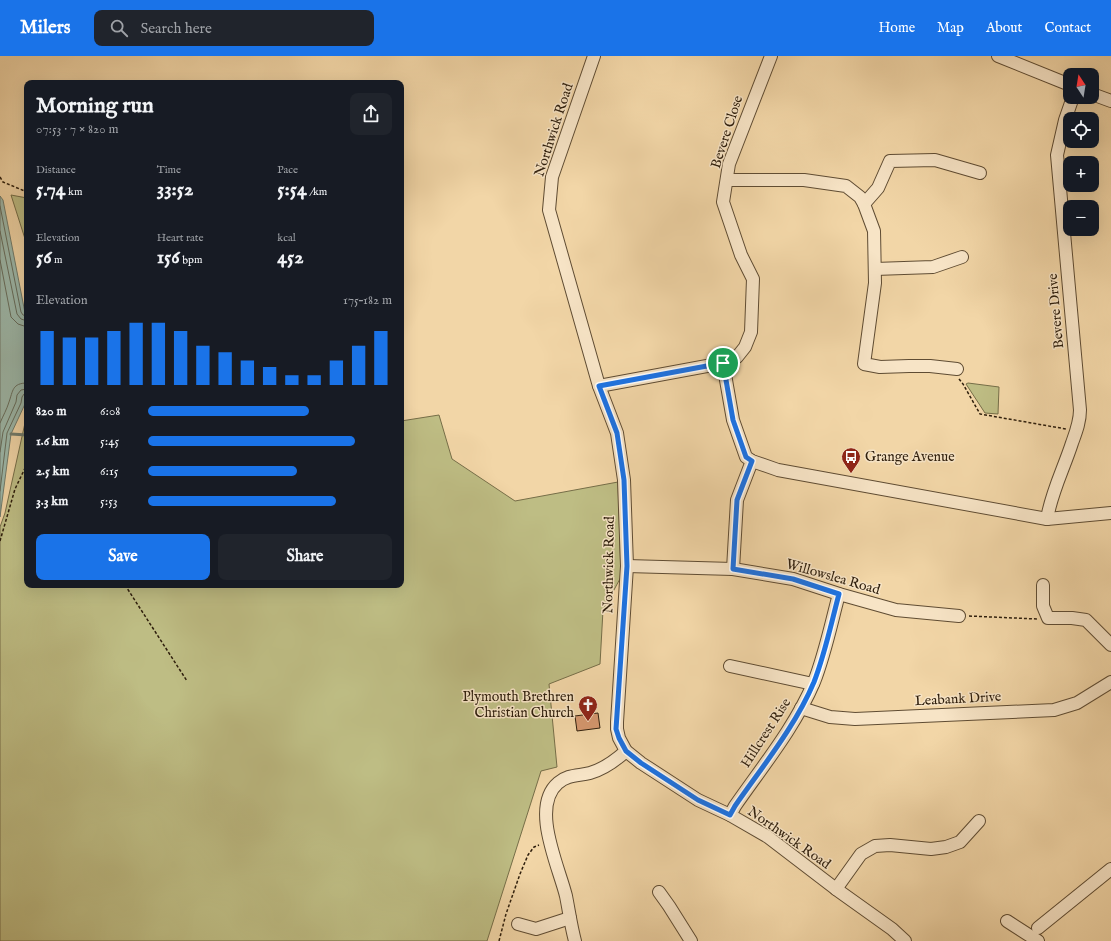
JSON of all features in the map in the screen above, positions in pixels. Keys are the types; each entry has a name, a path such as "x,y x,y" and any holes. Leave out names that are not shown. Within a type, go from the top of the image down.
{"street":[{"name":"Northwick Road","path":"594,56 552,177 549,210 599,386 617,433 624,480 627,566 616,722 616,729 619,738 626,751 641,763 698,800 730,815 768,837 836,889 892,929 905,941"},
{"name":"Bevere Close","path":"599,386 723,363 737,356 745,347 751,332 753,279 741,255 723,202 729,164 770,56"},
{"path":"998,56 1025,61 1063,81"},
{"path":"1099,97 1111,101"},
{"name":"Bevere Drive","path":"1047,519 1048,508 1080,418 1057,155 1065,120 1071,104"},
{"path":"864,204 878,188 890,161 935,160 980,173"},
{"path":"727,180 804,180 846,186 860,197 874,231 875,269 875,283 864,364 880,367 930,366 957,369"},
{"path":"875,269 932,267 962,257"},
{"path":"723,363 733,420 746,457 752,461 778,470 1047,519 1111,513"},
{"path":"733,569 737,500 752,461"},
{"name":"Willowslea Road","path":"627,566 733,569 793,579 896,610 959,616"},
{"path":"1043,585 1043,606 1048,618 1072,618 1086,620 1111,645"},
{"name":"Hillcrest Rise","path":"730,815 795,720 813,684 822,662 839,594"},
{"path":"730,666 813,684"},
{"name":"Leabank Drive","path":"801,708 830,717 854,719 1054,710 1077,703 1111,682"},
{"path":"575,941 566,896 546,821 546,806 550,793 558,782 573,775 589,773 605,767 615,761 626,751"},
{"path":"836,889 861,854 875,846 890,845 930,849 946,847 960,842 979,821"},
{"path":"1038,928 1111,869"},
{"path":"659,892 691,941"},
{"path":"518,924 536,929 570,918"},
{"path":"1007,921 1038,941"}],"path":[{"path":"0,177 3,182 24,191"},
{"path":"957,369 957,377 963,384 980,414 1076,432"},
{"path":"0,541 15,489 24,470"},
{"path":"128,588 187,681"},
{"path":"959,616 1041,620 1048,618"},
{"path":"499,941 506,914 528,855 534,847 550,839"}],"shaded area":[{"path":"11,195 24,197 24,236"},
{"path":"966,384 999,387 998,414 985,413"},
{"path":"439,415 452,459 515,501 618,482 621,577 603,610 600,664 549,684 557,767 541,771 487,941 0,941 0,527 5,513 24,428 24,588 404,588 404,421"}],"water":[{"path":"0,196 3,200 24,308 24,406 11,434 0,517"}],"building":[{"name":"Plymouth Brethren Christian Church","path":"598,713 600,728 577,731 575,716"}],"waterway":[{"path":"11,434 24,435"}],"place":[{"name":"Grange Avenue","path":"851,474"},
{"name":"Plymouth Brethren Christian Church","path":"588,722"}],"route":[{"path":"723,363 733,420 746,457 752,461 737,500 733,569 793,579 839,594 822,662 813,684 795,720 730,815 698,800 641,763 626,751 616,729 627,566 624,480 617,433 599,386 723,363"}]}
